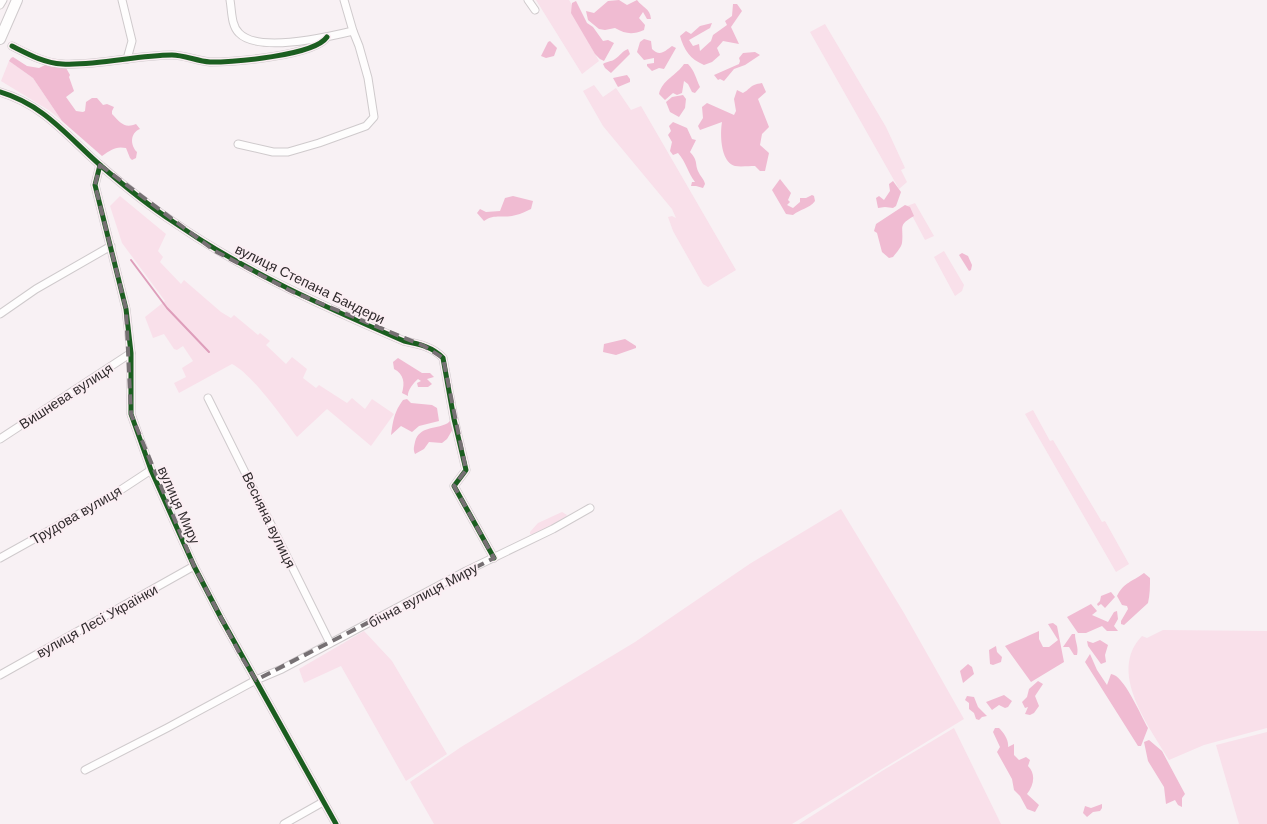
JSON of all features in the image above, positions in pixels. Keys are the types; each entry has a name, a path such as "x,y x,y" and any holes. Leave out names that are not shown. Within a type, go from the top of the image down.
{"highway":[{"path":"0,39 17,0"}],"street":[{"path":"0,6 2,0"},
{"path":"122,0 132,41 127,59"},
{"path":"230,0 234,25 239,34 257,42 294,42 353,31"},
{"path":"238,144 273,152 288,152 366,126 374,117 366,70 344,0"},
{"path":"528,0 535,10"},
{"path":"12,46 36,58 62,64 174,55 209,62 258,58 301,51 324,41 327,37"},
{"name":"вулиця Степана Бандери","path":"0,92 27,102 48,116 100,165 173,222 215,251 301,295 398,338 424,346 438,353 443,358 466,470 454,486 494,558"},
{"name":"вулиця Миру","path":"100,165 96,181 100,210 112,246 126,309 131,353 131,414 151,470 194,566 237,648 336,824"},
{"path":"0,314 36,289 112,246"},
{"name":"Вишнева вулиця","path":"0,439 131,353"},
{"name":"Весняна вулиця","path":"208,398 330,643"},
{"name":"Трудова вулиця","path":"0,558 113,495 151,470"},
{"name":"бічна вулиця Миру","path":"85,770 256,680 282,669 553,529 590,508"},
{"name":"вулиця Лесі Українки","path":"0,675 194,566"},
{"path":"284,824 323,802"}],"highlighted area":[{"path":"100,165 215,251 293,292 424,346 443,358 466,470 454,486 494,558 256,680 241,656 194,566 131,414 126,309 95,185"}],"shaded area":[{"path":"536,0 569,0 576,12 573,15 599,61 582,74"},
{"path":"619,0 627,5 637,0 648,10 651,19 647,19 643,12 639,18 645,25 644,30 629,33 615,28 599,29 588,20 586,11 594,13 608,1"},
{"path":"576,1 587,23 593,27 603,41 608,40 614,43 604,61 595,54 571,13 572,3"},
{"path":"733,4 737,4 742,11 731,27 739,44 723,41 717,48 720,55 712,62 704,65 699,63 688,54 680,36 686,31 691,34 700,26 712,23 710,28 689,40 693,46 699,44 700,51 711,41 713,35 727,25 725,21 732,16"},
{"path":"825,24 886,127 905,168 901,170 907,182 899,189 810,32"},
{"path":"644,39 651,41 652,49 658,53 672,46 676,48 664,69 659,68 652,71 647,64 654,63 654,58 644,60 637,52 640,42"},
{"path":"550,41 557,48 554,56 546,58 541,56 548,42"},
{"path":"628,49 630,54 611,73 605,68 603,64 614,60"},
{"path":"755,52 760,55 745,65 734,69 724,81 718,80 714,75 739,64 739,58 743,53"},
{"path":"13,57 27,66 39,68 45,65 65,66 70,75 74,91 66,97 76,111 85,111 86,102 92,98 97,98 103,105 107,104 114,107 112,114 122,124 128,126 136,124 140,129 134,133 132,143 137,152 136,158 132,160 130,158 126,148 113,149 102,156 62,121 33,78 9,61"},
{"path":"9,61 33,78 62,121 50,111 1,81"},
{"path":"684,64 688,64 694,72 700,87 695,93 692,92 684,81 682,93 677,95 673,93 665,100 659,94 663,85"},
{"path":"627,75 630,82 618,87 613,78"},
{"path":"762,83 766,92 758,99 769,127 762,134 760,145 769,153 765,171 760,171 755,166 735,166 726,159 722,147 722,122 700,130 698,126 703,118 702,107 707,103 734,115 736,111 734,99 737,90 743,93 753,86"},
{"path":"594,85 603,97 616,88 631,110 641,106 736,270 708,287 703,284 673,231 668,217 676,218 672,209 603,126 583,91"},
{"path":"683,95 686,99 685,108 679,117 670,112 666,102 672,97"},
{"path":"673,122 687,128 692,139 696,140 690,152 705,182 703,188 691,186 692,182 695,182 683,160 678,153 673,155 670,151 672,142 668,135 671,131 669,126"},
{"path":"780,179 791,193 788,200 790,202 787,205 793,208 800,202 800,198 812,195 815,201 810,206 793,215 786,214 772,190"},
{"path":"893,181 901,192 896,206 893,208 878,208 876,198 879,196 884,200 890,191 889,184"},
{"path":"120,196 166,234 158,251 163,257 160,262 181,284 184,280 221,312 231,318 234,315 258,335 260,333 270,341 266,345 286,364 292,357 307,369 303,378 316,388 319,385 347,403 352,398 365,409 372,399 394,414 371,446 327,409 297,437 258,386 232,364 179,393 174,383 186,377 182,368 193,361 183,346 177,350 174,349 164,334 153,338 145,317 165,301 122,243 110,206"},
{"path":"513,196 533,201 531,209 518,215 492,217 484,221 477,213 480,209 486,212 500,211 505,198"},
{"path":"915,203 934,236 925,240 907,206"},
{"path":"905,205 910,207 914,216 903,224 901,245 893,257 889,258 882,252 877,233 874,231 876,224"},
{"path":"944,251 964,285 962,291 955,296 934,257"},
{"path":"962,253 968,256 972,265 969,271 959,255"},
{"path":"625,339 636,346 636,348 616,355 603,352 604,344"},
{"path":"398,358 422,373 430,373 434,377 427,379 432,384 428,387 418,387 417,383 421,381 418,379 410,389 408,396 402,393 403,379 400,373 394,369 393,362"},
{"path":"407,399 411,403 432,405 437,408 439,421 419,426 412,432 401,426 391,435 393,421 400,404 403,400"},
{"path":"1033,410 1050,441 1053,440 1102,522 1105,521 1129,564 1116,572 1025,414"},
{"path":"452,418 459,419 447,439 442,443 429,442 424,449 415,454 415,442 420,433 447,424"},
{"path":"841,509 904,613 964,719 792,824 434,824 410,782 461,747 635,642 751,563"},
{"path":"562,512 567,515 564,519 533,535 530,534 538,523"},
{"path":"1144,573 1150,578 1148,603 1124,625 1121,624 1128,609 1127,606 1122,605 1117,596 1125,585"},
{"path":"1111,592 1115,597 1105,608 1101,604 1098,606 1097,604 1101,596"},
{"path":"1091,604 1097,611 1092,615 1108,622 1114,612 1117,611 1118,619 1114,626 1118,631 1107,631 1102,626 1086,633 1078,633 1067,617"},
{"path":"1053,623 1057,626 1064,662 1031,682 1005,646 1039,631 1039,639 1043,647 1049,647 1058,640 1048,624"},
{"path":"1163,630 1267,631 1267,728 1204,745 1169,760 1142,715 1135,699 1130,682 1129,666 1132,650 1142,636 1147,638"},
{"path":"364,631 392,661 447,754 406,781 341,666 304,683 299,669"},
{"path":"1072,634 1075,634 1078,649 1077,655 1074,655 1069,647 1063,647"},
{"path":"1100,640 1108,645 1105,655 1106,662 1101,664 1088,646 1087,641 1093,643"},
{"path":"996,646 997,652 1002,657 1001,662 993,665 990,664 989,650"},
{"path":"1090,654 1097,670 1107,685 1111,674 1116,676 1132,697 1148,728 1141,746 1138,746 1085,662"},
{"path":"968,664 972,667 974,674 963,683 960,671"},
{"path":"1038,681 1043,684 1035,696 1039,706 1034,713 1030,715 1025,714 1028,707 1025,708 1022,702 1027,697 1029,689"},
{"path":"1004,695 1012,701 1008,707 1005,708 999,705 992,710 986,702"},
{"path":"967,696 974,697 978,707 987,716 979,720 976,719 974,713 969,709 969,703 965,700"},
{"path":"954,728 1001,824 799,824 882,771"},
{"path":"995,728 999,728 1004,734 1008,747 1014,744 1014,755 1019,760 1026,757 1030,760 1028,766 1031,769 1033,780 1027,794 1039,805 1035,812 1027,809 1020,796 1014,790 1012,779 997,752 1000,747 993,732"},
{"path":"1267,732 1267,824 1239,824 1216,745"},
{"path":"1149,740 1162,751 1185,794 1182,798 1182,807 1175,800 1166,804 1164,787 1148,761 1144,742"},
{"path":"1102,804 1100,811 1093,812 1087,817 1083,813 1085,806 1091,808"}],"waterway":[{"path":"131,260 167,308 209,352"}],"cycle path":[{"path":"12,46 42,60 62,64 172,55 210,62 221,62 272,57 290,53 319,44 327,37"},
{"path":"0,92 16,98 42,113 136,195 202,241 286,288 404,341 425,346 439,354 443,358 466,470 454,486 494,558"},
{"path":"100,165 95,185 126,309 131,353 131,414 151,470 194,566 221,618 336,824"}]}
